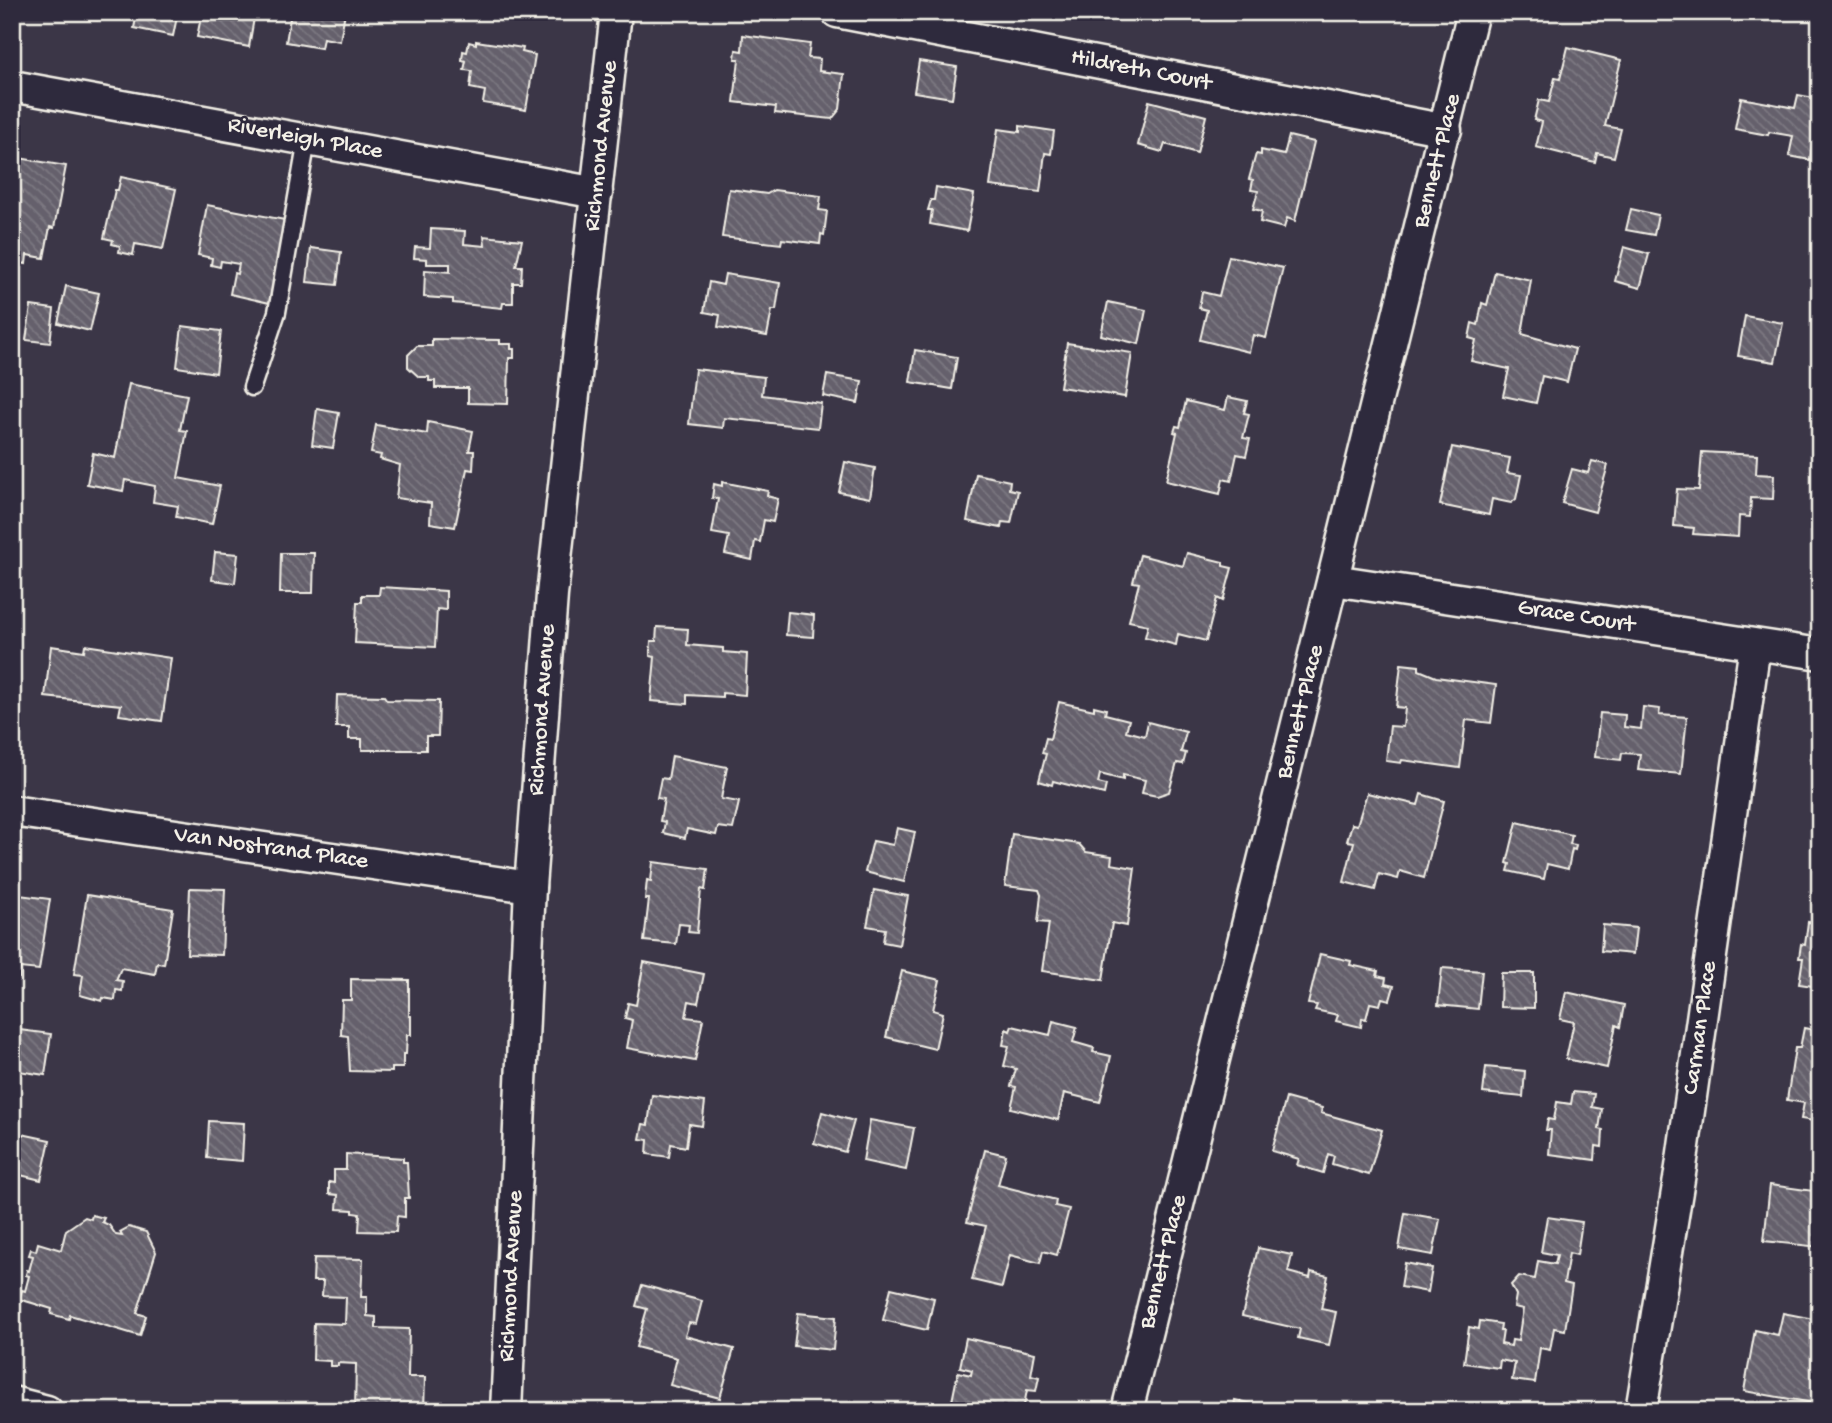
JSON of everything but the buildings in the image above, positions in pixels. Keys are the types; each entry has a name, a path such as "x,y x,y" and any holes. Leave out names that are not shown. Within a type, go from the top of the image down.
{"street":[{"name":"Richmond Avenue","path":"506,1411 530,887 552,596 616,12"},
{"name":"Hildreth Court","path":"837,12 1446,130"},
{"name":"Bennett Place","path":"1127,1411 1474,12"},
{"name":"Riverleigh Place","path":"12,86 597,193"},
{"name":"Grace Court","path":"1333,580 1820,654"},
{"name":"Carman Place","path":"1641,1411 1681,1167 1755,645"},
{"name":"Van Nostrand Place","path":"12,811 530,887"},
{"path":"12,1402 47,1411"}],"lane":[{"path":"252,387 277,312 307,140"}]}
